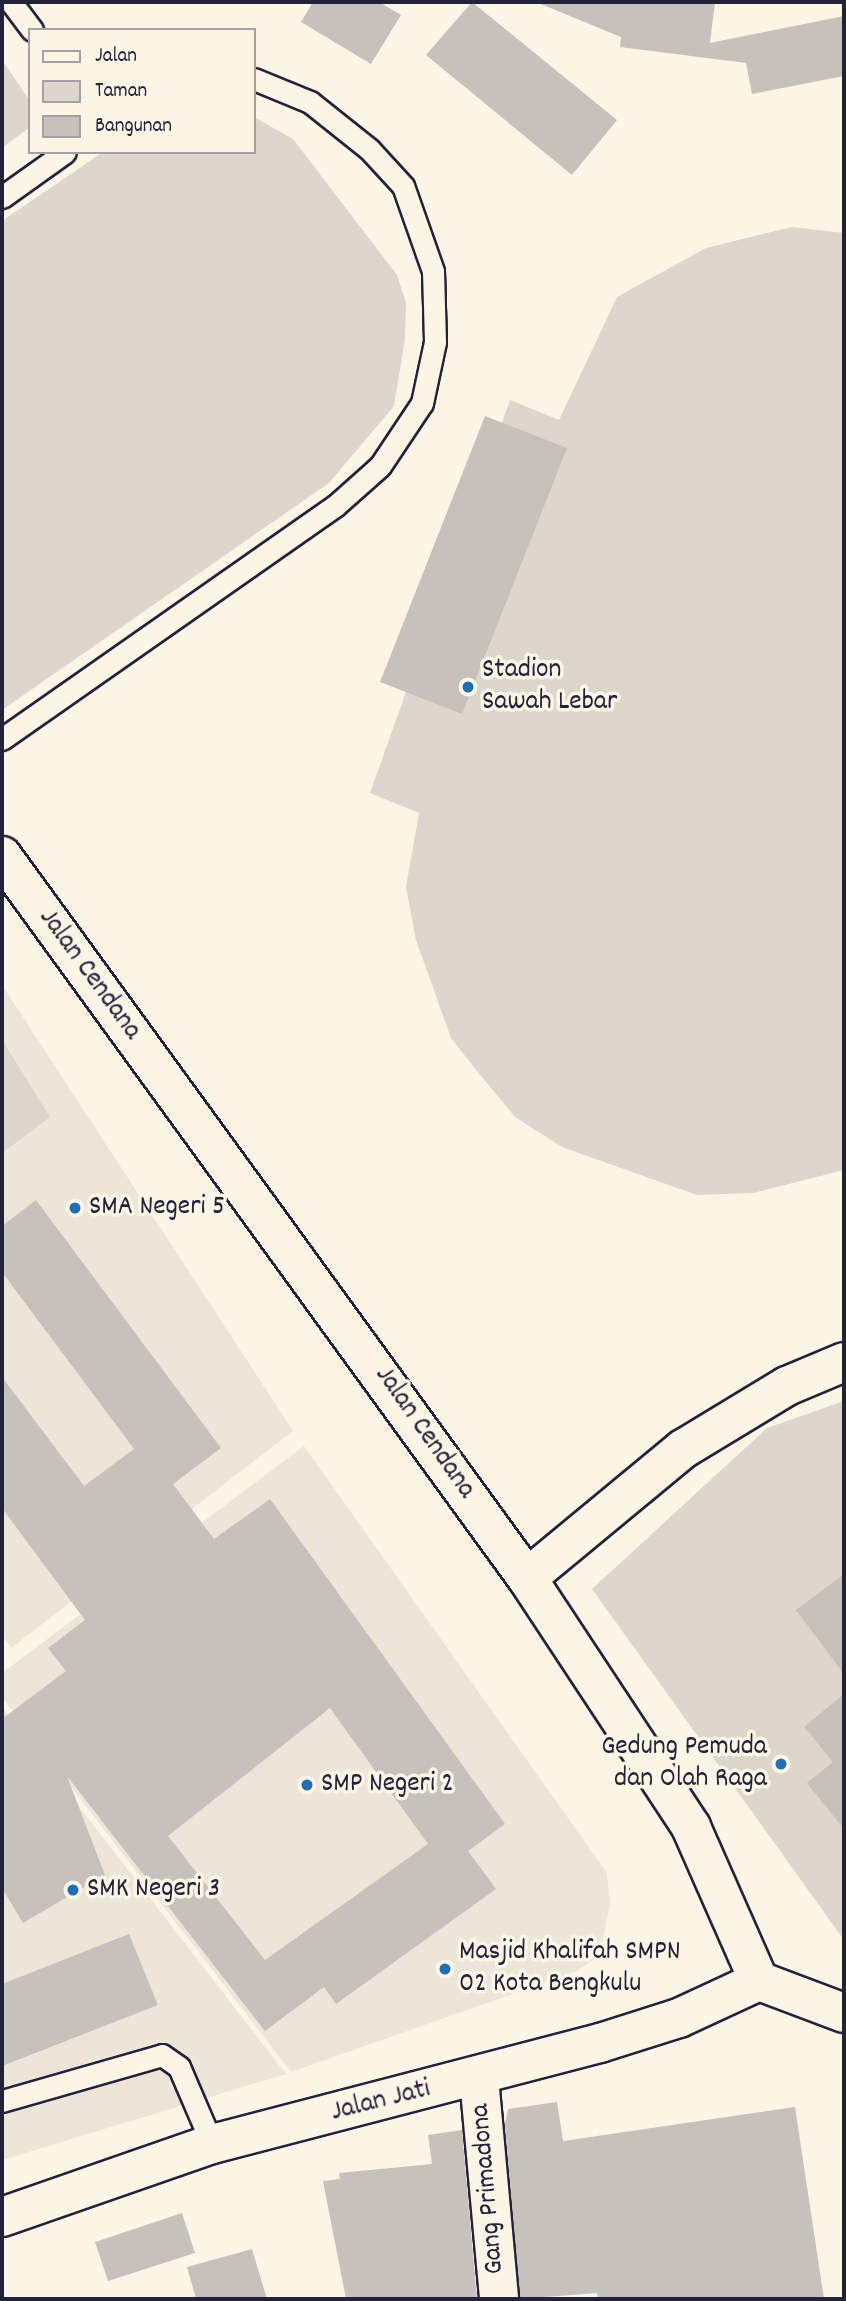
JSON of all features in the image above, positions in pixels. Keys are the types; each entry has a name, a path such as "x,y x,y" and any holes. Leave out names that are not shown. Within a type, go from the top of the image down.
{"main road":[{"name":"Jalan Cendana","path":"2,856 527,1577 691,1827 759,1981"},
{"path":"527,1577 682,1449 787,1385 844,1362"},
{"path":"759,1981 833,2012"},
{"name":"Jalan Jati","path":"2,2217 212,2144 479,2078 678,2018 759,1981"},
{"name":"Gang Primadona","path":"479,2078 499,2299"}],"lane":[{"path":"12,2 31,28"},
{"path":"2,739 335,506 380,466 422,403 435,342 433,271 403,186 310,102 256,80"},
{"path":"2,197 62,154"},
{"path":"2,2101 162,2055 179,2067 212,2144"}],"shaded area":[{"name":"SMA Negeri 5","path":"2,985 293,1431 11,1648 2,1635"},
{"name":"SMP Negeri 2","path":"304,1446 607,1873 610,1905 599,1956 575,1972 291,2072 2,1697 2,1673"},
{"name":"SMK Negeri 3","path":"2,1707 286,2074 2,2160"}],"green space":[{"path":"2,60 28,98 28,128 2,148"},
{"path":"256,118 293,139 397,275 406,303 405,339 394,406 329,483 2,710 2,221 100,154 256,154"},
{"path":"792,227 844,233 844,1170 753,1193 697,1195 562,1147 515,1117 477,1071 451,1038 416,940 406,887 419,813 370,793 510,400 559,420 617,297 706,248"},
{"path":"2,1040 50,1117 2,1153"},
{"name":"Gedung Pemuda dan Olah Raga","path":"844,1401 844,1940 592,1589 767,1428"}],"building":[{"path":"313,2 379,2 401,15 371,64 301,22"},
{"path":"472,2 617,120 572,175 426,55"},
{"path":"536,2 715,2 710,43 844,16 844,76 752,94 746,63 620,47 621,37"},
{"path":"485,416 567,448 462,714 380,682"},
{"path":"36,1200 221,1448 173,1484 214,1539 270,1499 505,1824 468,1851 496,1889 336,2004 324,1987 265,2031 67,1776 105,1875 23,1923 2,1888 2,1719 66,1671 48,1648 85,1620 2,1508 2,1377 84,1486 134,1449 2,1272 2,1226","holes":["330,1708 428,1844 265,1960 168,1836"]},
{"path":"844,1574 844,1674 796,1610"},
{"path":"844,1694 844,1829 807,1783 833,1762 804,1727"},
{"path":"129,1934 158,2005 2,2066 2,1984"},
{"path":"557,2102 563,2141 795,2107 824,2299 598,2299 597,2293 520,2299 505,2125 508,2109"},
{"path":"462,2130 477,2299 346,2299 323,2181 340,2179 339,2173 432,2164 428,2135"},
{"path":"182,2213 195,2253 108,2281 95,2242"},
{"path":"252,2249 267,2299 196,2299 187,2267"}],"place":[{"name":"Stadion Sawah Lebar","path":"468,687"},
{"name":"SMA Negeri 5","path":"75,1208"},
{"name":"Gedung Pemuda dan Olah Raga","path":"781,1764"},
{"name":"SMP Negeri 2","path":"307,1785"},
{"name":"SMK Negeri 3","path":"73,1890"},
{"name":"Masjid Khalifah SMPN 02 Kota Bengkulu","path":"445,1969"}]}
